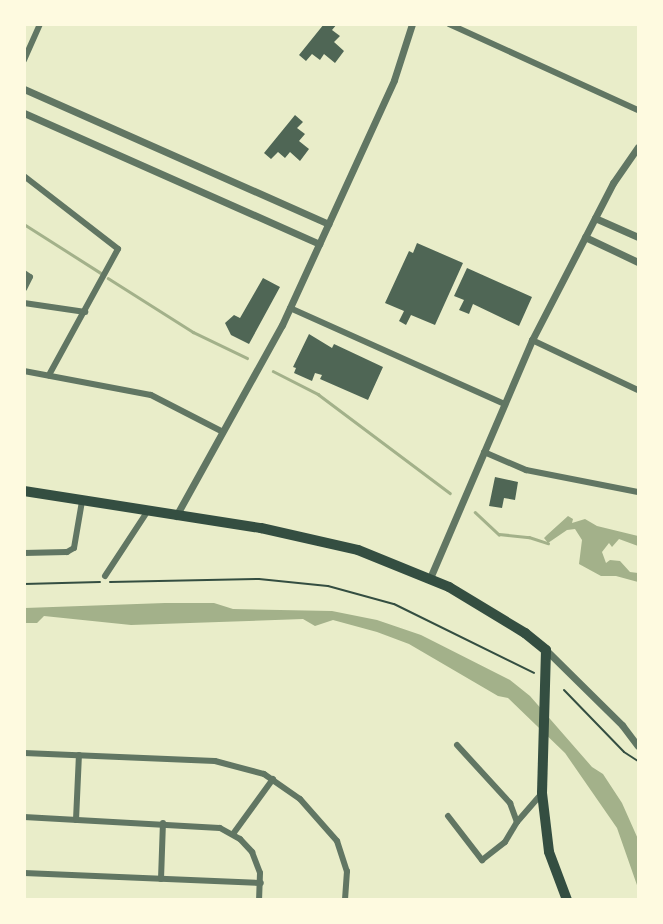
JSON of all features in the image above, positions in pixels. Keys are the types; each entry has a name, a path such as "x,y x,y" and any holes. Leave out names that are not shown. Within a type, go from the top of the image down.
{"highway":[{"path":"24,491 326,541 383,559 430,578 483,606 546,650 548,687 542,793 549,852 567,900"}],"street":[{"path":"24,60 40,24"},
{"path":"176,516 290,308 394,80 412,24"},
{"path":"449,24 639,110"},
{"path":"24,89 328,224"},
{"path":"24,114 319,244"},
{"path":"430,578 532,340 617,177 639,147"},
{"path":"24,176 118,249 49,375"},
{"path":"595,218 639,237"},
{"path":"585,237 639,262"},
{"path":"24,273 30,277 24,289"},
{"path":"24,303 85,312"},
{"path":"290,308 505,404"},
{"path":"532,340 639,390"},
{"path":"24,371 151,396 223,432"},
{"path":"484,452 526,470 639,492"},
{"path":"24,553 68,552 74,548 82,501"},
{"path":"105,576 147,512"},
{"path":"546,650 622,725 639,746"},
{"path":"457,745 510,803 517,822"},
{"path":"24,753 225,762 273,779 307,805 340,846 347,871 345,900"},
{"path":"76,820 79,755"},
{"path":"233,834 273,779"},
{"path":"448,816 482,860 505,842 517,822 542,793"},
{"path":"24,817 208,825 233,834 251,852 261,883 259,900"},
{"path":"161,879 163,823"},
{"path":"24,873 261,883"}],"path":[{"path":"24,584 259,579 328,586 394,604 534,673"},
{"path":"564,690 624,752 639,761"}],"shaded area":[{"path":"568,516 573,519 572,523 585,519 597,526 638,536 638,546 619,539 612,547 609,543 602,552 606,563 610,560 620,561 630,572 638,573 638,582 616,576 601,576 579,564 582,540 575,529 567,530 548,543 544,538"},
{"path":"214,603 233,609 332,611 377,620 421,635 510,680 530,696 592,767 603,774 622,803 638,839 638,888 617,828 565,753 508,698 498,696 409,644 333,620 315,626 303,619 131,625 44,616 37,623 25,623 25,608"}],"building":[{"path":"324,24 337,24 332,30 340,36 334,42 344,51 335,63 324,54 320,60 312,54 306,61 299,55"},
{"path":"295,115 303,122 297,128 305,134 299,141 309,149 300,161 290,152 285,158 278,152 271,159 264,153"},
{"path":"417,243 463,263 435,325 411,315 406,325 399,321 404,311 385,303 409,251 413,253"},
{"path":"467,268 532,297 519,326 473,304 469,314 459,310 464,300 454,296"},
{"path":"263,278 280,287 249,344 231,335 225,323 234,315 240,318"},
{"path":"309,334 332,348 334,344 383,367 368,400 320,379 322,375 315,373 312,381 294,373 296,368 293,367"},
{"path":"495,477 518,482 515,500 504,498 502,508 489,506"}],"waterway":[{"path":"24,224 101,273"},
{"path":"108,278 193,332 247,358"},
{"path":"273,371 318,394 450,493"},
{"path":"475,512 499,534 529,537 548,543"}]}
